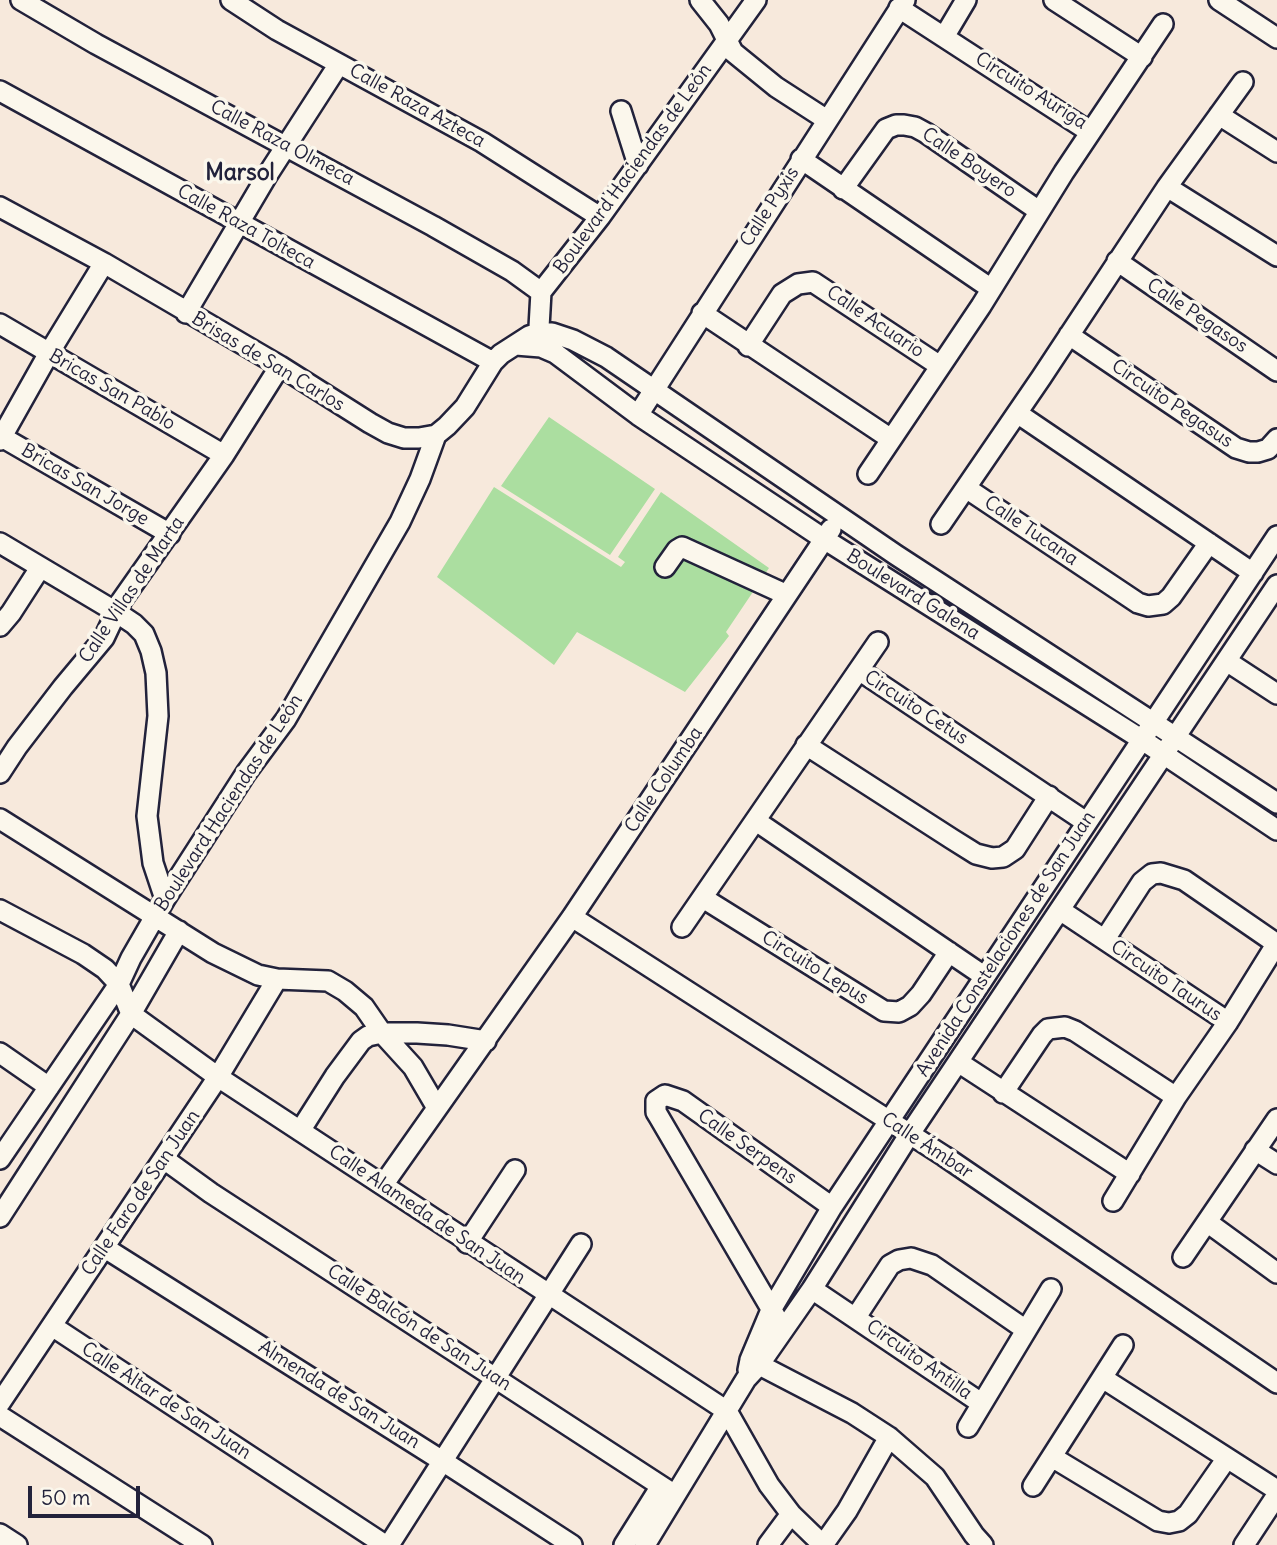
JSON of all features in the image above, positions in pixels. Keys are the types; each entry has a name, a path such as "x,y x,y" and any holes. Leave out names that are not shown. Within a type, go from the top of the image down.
{"street":[{"name":"Calle Raza Olmeca","path":"21,0 96,44 456,239 512,271 541,292"},
{"name":"Calle Raza Azteca","path":"231,0 277,30 482,142 600,217"},
{"path":"700,0 719,24 733,51 757,72 827,120"},
{"name":"Boulevard Haciendas de León","path":"547,342 541,292 600,217 756,0"},
{"path":"944,37 966,0"},
{"path":"1054,0 1142,57"},
{"path":"1219,0 1277,38"},
{"name":"Circuito Auriga","path":"902,4 944,37 1090,132 1163,24"},
{"name":"Calle Pyxis","path":"638,415 902,4"},
{"path":"186,313 286,145 339,64"},
{"path":"1243,82 1167,187 1017,413 1253,573"},
{"name":"Calle Raza Tolteca","path":"0,91 493,362"},
{"path":"621,111 638,165"},
{"path":"1219,114 1277,152"},
{"name":"Calle Boyero","path":"843,189 886,129 904,125 926,133 1040,211"},
{"path":"940,366 1090,132"},
{"path":"801,159 990,288"},
{"path":"1167,187 1277,257"},
{"name":"Brisas de San Carlos","path":"0,206 104,263 388,433 412,438 436,435"},
{"name":"Calle Pegasos","path":"1117,261 1277,371"},
{"path":"0,438 104,263"},
{"name":"Calle Acuario","path":"748,346 782,294 798,284 813,282 940,366 868,474"},
{"path":"702,313 891,439"},
{"name":"Bricas San Pablo","path":"0,324 224,455"},
{"name":"Circuito Pegasus","path":"1069,335 1236,448 1258,452 1268,449 1277,439"},
{"path":"436,435 465,407 493,362 501,354 516,345 547,342"},
{"name":"Boulevard Galena","path":"547,342 606,357 840,517 1277,803"},
{"name":"Boulevard Galena","path":"547,342 638,415 824,539 1141,739 1277,830"},
{"name":"Calle Villas de Marta","path":"0,773 63,687 104,638 131,587 224,455 279,366"},
{"name":"Calle Tucana","path":"1017,413 966,488 1138,603 1148,606 1163,604 1171,597 1209,542"},
{"name":"Boulevard Haciendas de León","path":"0,1158 119,984 165,900 246,773 286,719 400,522 436,435"},
{"name":"Bricas San Jorge","path":"0,438 170,534"},
{"path":"941,524 966,488"},
{"name":"Calle Columba","path":"383,1185 572,917 840,517"},
{"name":"Avenida Constelaciones de San Juan","path":"751,1368 772,1310 832,1207 1277,536"},
{"path":"0,543 116,612 144,634 156,673 158,716 147,816 153,863 165,900"},
{"path":"665,567 682,547 787,596"},
{"path":"0,626 40,568"},
{"name":"Avenida Constelaciones de San Juan","path":"751,1368 812,1289 909,1135 1277,585"},
{"path":"859,670 877,642"},
{"path":"1228,662 1274,687"},
{"name":"Circuito Cetus","path":"682,928 859,670 1086,822"},
{"path":"806,745 976,854 992,858 1003,857 1015,849 1049,796"},
{"path":"0,818 212,953 258,975 277,979 328,981 345,991 364,1007 382,1033 412,1067 437,1108"},
{"path":"756,821 984,976"},
{"name":"Circuito Taurus","path":"1105,939 1142,882 1152,874 1161,873 1184,880 1277,944 1176,1097 1113,1201"},
{"name":"Circuito Lepus","path":"703,898 884,1011 899,1012 910,1006 949,952"},
{"name":"Circuito Taurus","path":"1060,909 1228,1022"},
{"name":"Calle Ámbar","path":"572,917 956,1163 1277,1383"},
{"path":"3,918 83,954 105,969 119,984 131,1014"},
{"name":"Boulevard Haciendas de León","path":"0,1217 131,1014 180,931"},
{"name":"Calle Faro de San Juan","path":"0,1403 218,1077 277,979"},
{"name":"Calle Alameda de San Juan","path":"131,1014 218,1077 727,1411"},
{"path":"1003,1093 1042,1035 1048,1029 1065,1027 1176,1097"},
{"path":"300,1131 335,1076 361,1041 368,1036 382,1033 448,1035 486,1041"},
{"path":"0,1053 49,1087"},
{"path":"958,1062 1130,1174"},
{"name":"Calle Serpens","path":"772,1310 659,1118 655,1105 659,1097 673,1096 682,1101 832,1207"},
{"path":"1183,1257 1277,1119"},
{"path":"1255,1150 1277,1164"},
{"name":"Calle Balcón de San Juan","path":"164,1159 211,1193 668,1490"},
{"path":"467,1242 515,1170"},
{"path":"1207,1222 1277,1273"},
{"path":"387,1545 444,1462 581,1244"},
{"name":"Almenda de San Juan","path":"105,1248 572,1545"},
{"name":"Circuito Antilla","path":"856,1317 890,1265 900,1259 911,1258 932,1265 1026,1330 968,1427"},
{"name":"Circuito Antilla","path":"812,1289 981,1404"},
{"path":"1026,1330 1051,1289"},
{"path":"772,1310 783,1329"},
{"name":"Calle Altar de San Juan","path":"52,1326 387,1545"},
{"path":"1033,1486 1124,1345"},
{"path":"624,1545 727,1411 751,1368 852,1413 889,1437 936,1477 974,1535 984,1545"},
{"path":"1104,1379 1277,1493 1244,1545"},
{"path":"727,1411 769,1485 791,1514 823,1545 848,1511 889,1437"},
{"path":"0,1416 202,1545"},
{"path":"1052,1457 1158,1521 1170,1523 1179,1521 1188,1514 1227,1458"},
{"path":"645,1545 668,1490"},
{"path":"768,1545 791,1514"},
{"path":"0,1534 17,1545"}],"green space":[{"path":"549,417 655,489 610,555 501,486"},
{"path":"494,487 621,567 625,562 618,557 661,492 769,568 726,632 729,636 685,692 577,632 554,665 437,577"}],"district":[{"name":"Marsol","path":"240,173"}]}
